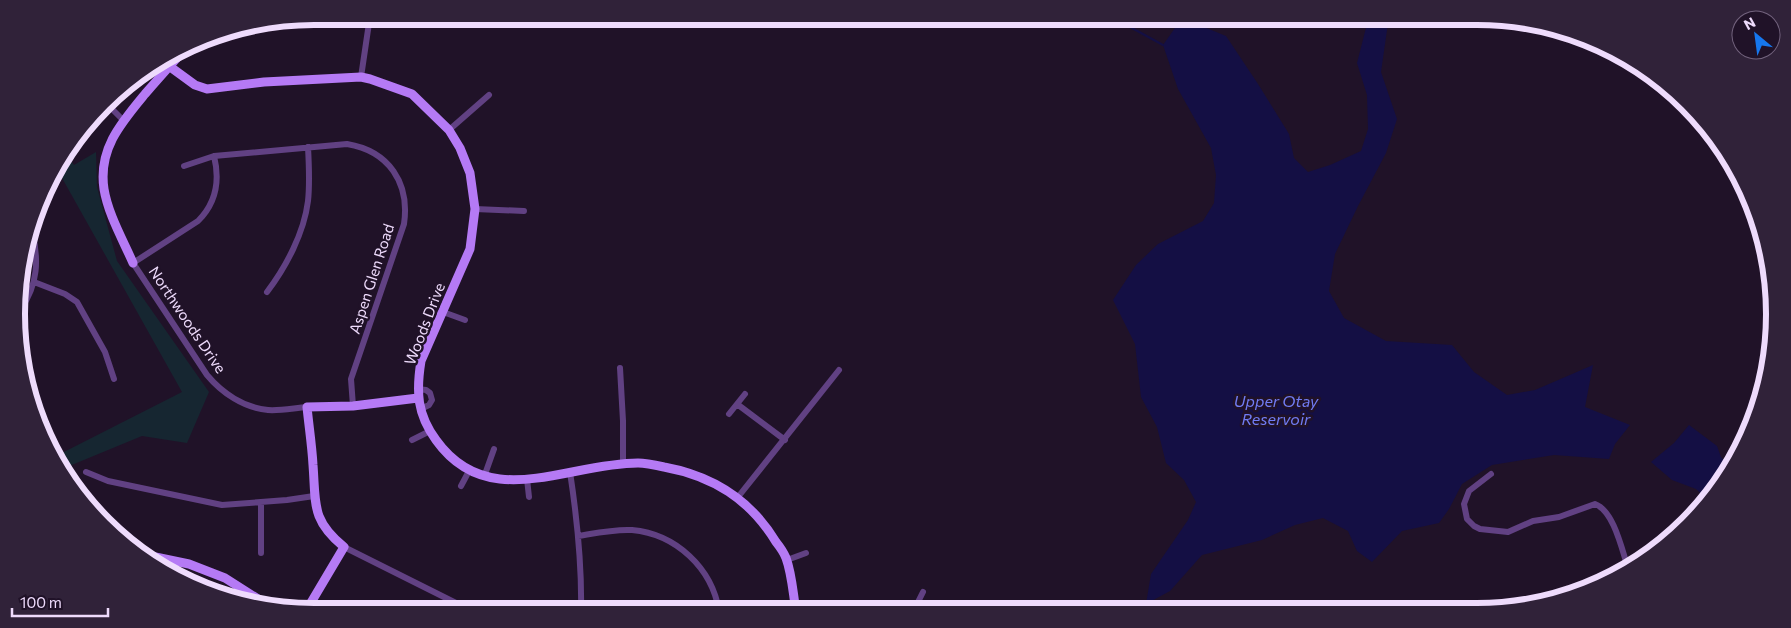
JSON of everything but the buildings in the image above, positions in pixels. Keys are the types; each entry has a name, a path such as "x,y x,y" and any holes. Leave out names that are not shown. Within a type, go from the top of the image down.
{"street":[{"path":"361,78 369,25"},
{"path":"173,62 123,120 109,144 104,161 103,180 109,207 133,263 198,221 206,212 213,201 216,189 217,167 214,156"},
{"name":"Woods Drive","path":"169,66 195,85 207,89 264,82 361,78 370,79 412,94 449,130 460,148 470,172 475,209 470,249 422,361 418,394 421,409 430,431 443,450 469,471 484,477 509,480 639,462 684,470 712,482 738,497 767,526 786,560 794,603"},
{"path":"449,130 489,94"},
{"path":"112,108 123,120"},
{"name":"Aspen Glen Road","path":"184,166 214,156 347,144 373,153 385,161 395,173 402,186 406,201 406,217 352,379 353,406"},
{"path":"268,292 284,267 304,221 308,197 308,147"},
{"path":"475,209 524,211"},
{"path":"26,299 34,282 37,251 35,241"},
{"name":"Northwoods Drive","path":"133,263 207,375 220,388 234,398 268,410 307,407"},
{"path":"34,282 65,294 77,302 105,352 114,379"},
{"path":"443,312 465,320"},
{"path":"620,368 624,421 624,464"},
{"path":"738,497 839,370"},
{"path":"421,409 429,405 432,400 430,392 426,390 418,394 353,406 307,407 314,469 314,496 326,530 330,536 344,547 456,603"},
{"path":"729,414 745,394"},
{"path":"737,404 785,440"},
{"path":"412,440 430,431"},
{"path":"484,477 494,450"},
{"path":"461,486 469,471"},
{"path":"86,472 108,481 222,505 314,496"},
{"path":"570,472 578,536 581,603"},
{"path":"1491,474 1469,491 1465,500 1466,519 1474,526 1484,530 1508,532 1533,521 1559,517 1595,504 1600,506 1611,520 1626,561"},
{"path":"526,478 529,497"},
{"path":"261,502 262,552"},
{"path":"578,536 614,530 632,530 667,540 685,551 703,570 712,587 717,603"},
{"path":"311,603 344,547"},
{"path":"786,560 806,553"},
{"path":"159,558 189,564 225,578 253,596"},
{"path":"918,603 923,592"}],"shaded area":[{"path":"96,152 97,187 117,261 209,392 187,443 142,436 69,466 61,453 182,392 61,175 70,160 74,165"}],"water":[{"name":"Upper Otay Reservoir","path":"1177,25 1199,25 1226,36 1289,134 1294,158 1308,172 1330,165 1361,151 1368,129 1367,95 1357,63 1367,25 1388,25 1381,72 1397,119 1386,153 1335,254 1329,291 1344,318 1386,341 1452,345 1474,372 1507,395 1535,390 1593,365 1585,407 1630,425 1615,444 1609,459 1554,455 1492,465 1462,484 1449,509 1439,523 1402,531 1372,562 1357,551 1348,531 1323,518 1295,525 1262,540 1202,555 1170,591 1146,603 1151,574 1188,520 1196,502 1184,480 1166,463 1157,427 1141,397 1135,344 1113,300 1136,265 1158,244 1203,221 1214,203 1216,175 1211,148 1178,89 1163,45"},
{"path":"1689,425 1717,446 1721,457 1725,461 1702,495 1696,489 1672,480 1651,462 1674,443"}],"waterway":[{"path":"1126,25 1163,45"}]}
